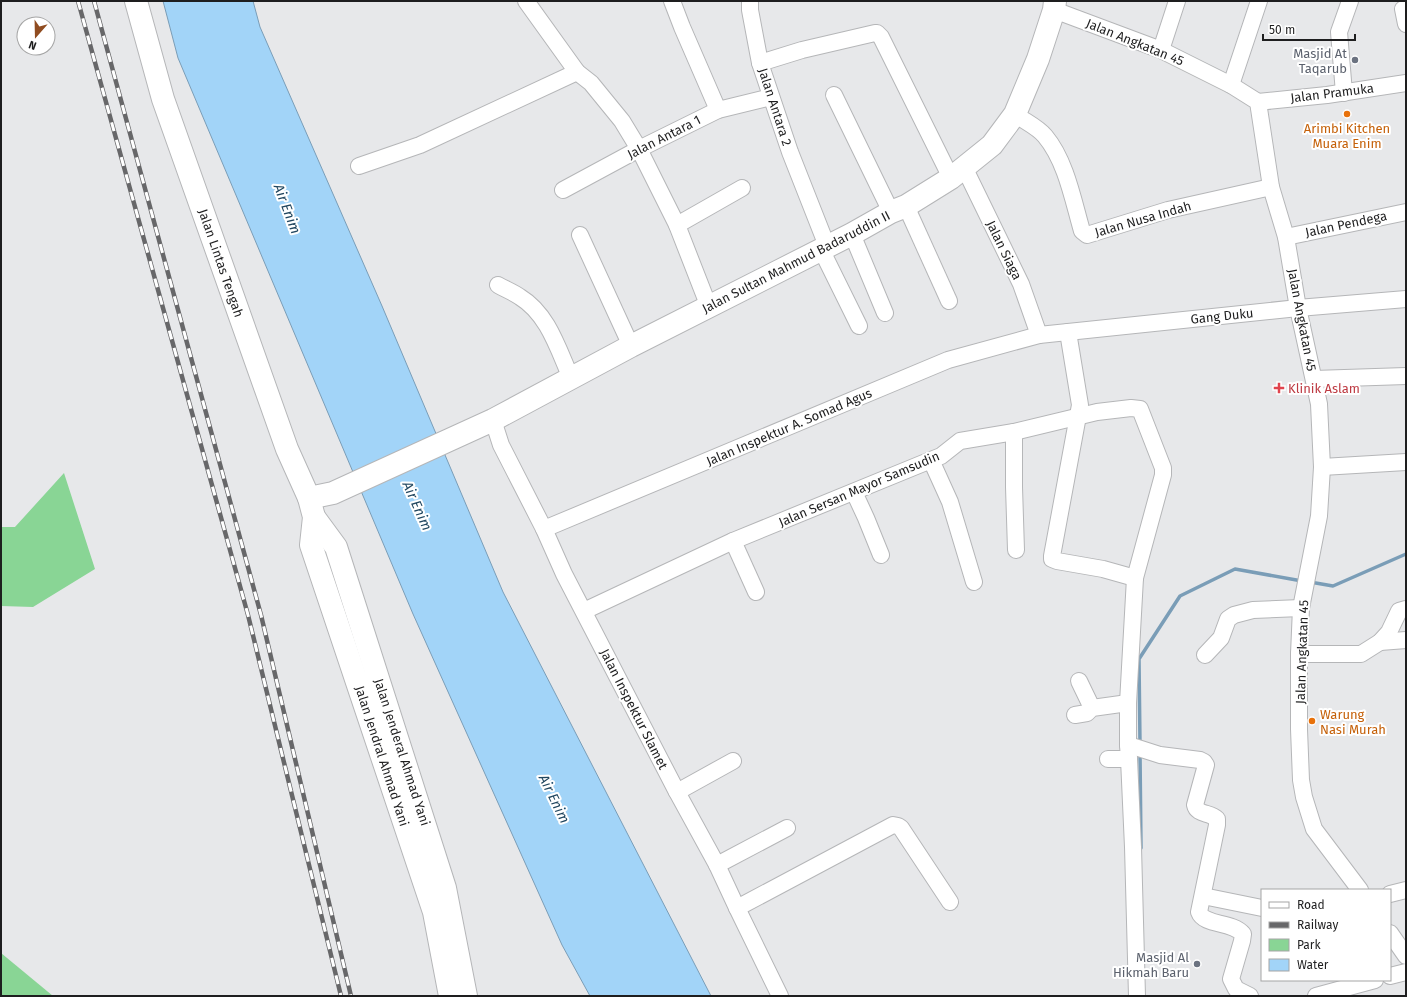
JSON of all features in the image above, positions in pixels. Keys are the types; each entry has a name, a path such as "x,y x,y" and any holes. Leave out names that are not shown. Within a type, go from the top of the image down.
{"highway":[{"name":"Jalan Lintas Tengah","path":"136,1 163,99 287,449 312,507"},
{"name":"Jalan Sultan Mahmud Badaruddin II","path":"312,507 332,493 493,420 631,346 852,234 899,209 958,173 992,145 1015,114 1038,59 1055,5"},
{"name":"Jalan Jendral Ahmad Yani","path":"312,507 311,545 434,912 450,996"},
{"name":"Jalan Jenderal Ahmad Yani","path":"312,507 336,547 445,888 466,996"}],"street":[{"path":"526,1 576,72 591,83 622,121 639,149 677,225 709,307"},
{"path":"672,1 718,110"},
{"path":"750,1 750,10 760,63"},
{"path":"1160,50 1177,1"},
{"path":"1231,85 1259,1"},
{"path":"1344,93 1339,32 1350,1"},
{"name":"Jalan Angkatan 45","path":"1055,5 1160,50 1231,85 1258,102 1272,187 1286,237 1298,308 1319,404 1322,467 1319,516 1310,568 1304,592 1299,654 1301,780 1304,797 1314,829 1359,889"},
{"name":"Jalan Antara 2","path":"858,326 824,248 760,63 802,50 875,33 878,33 881,37"},
{"name":"Jalan Siaga","path":"881,37 1021,284 1039,335"},
{"path":"360,166 420,145 576,72"},
{"name":"Jalan Pramuka","path":"1258,102 1344,93 1406,83"},
{"path":"834,95 949,301"},
{"name":"Jalan Antara 1","path":"563,190 639,149 718,110 771,97"},
{"name":"Jalan Nusa Indah","path":"1015,114 1044,135 1055,150 1062,165 1082,230 1087,234 1168,210 1272,187"},
{"path":"677,225 742,188"},
{"name":"Jalan Pendega","path":"1286,237 1406,212"},
{"path":"852,234 885,313"},
{"path":"580,235 631,346"},
{"path":"498,286 521,297 546,323 571,378"},
{"name":"Gang Duku","path":"1039,335 1298,308 1406,299"},
{"path":"1068,332 1080,405 1052,558 1057,561 1103,569 1135,578 1128,704 1137,996"},
{"name":"Jalan Inspektur A. Somad Agus","path":"544,529 948,360 1039,335"},
{"path":"1314,379 1406,376"},
{"name":"Jalan Sersan Mayor Samsudin","path":"584,612 733,541 941,456 960,441 1014,432 1097,412 1136,408 1143,412 1162,468 1162,475 1135,578"},
{"name":"Jalan Inspektur Slamet","path":"493,420 501,445 584,612 677,792 717,865 736,908 780,996"},
{"path":"1014,432 1016,550"},
{"path":"931,460 950,502 974,582"},
{"path":"1322,467 1406,462"},
{"path":"854,492 881,554"},
{"path":"733,541 756,592"},
{"path":"1205,655 1221,638 1228,619 1234,615 1253,610 1302,608"},
{"path":"1299,654 1361,654 1380,642 1390,632 1399,611 1406,608"},
{"path":"1380,642 1406,640"},
{"path":"1080,681 1092,708"},
{"path":"1076,715 1087,713 1092,708 1128,704"},
{"path":"1108,759 1130,750 1160,756 1200,760 1206,765 1195,805 1199,812 1213,815 1217,819 1217,825 1199,912 1205,920 1232,926 1243,934 1230,979 1236,989 1250,996"},
{"path":"677,792 733,761"},
{"path":"736,908 893,825 901,828 950,902"},
{"path":"717,865 787,828"},
{"path":"1391,894 1406,890"},
{"path":"1203,896 1261,908"},
{"path":"1391,934 1406,956"},
{"path":"1391,976 1406,972"},
{"path":"1316,996 1371,981"}],"green space":[{"path":"64,473 95,569 33,607 1,606 1,527 15,527"},
{"path":"1,953 53,996 1,996"}],"water":[{"name":"Air Enim","path":"163,1 253,1 260,27 382,306 503,592 711,996 590,996 562,945 413,614 178,58"}],"waterway":[{"path":"1310,582 1333,586 1406,554"},
{"path":"1140,744 1139,659 1180,596 1235,569 1302,581"},
{"path":"1140,752 1141,848"}],"railway":[{"path":"78,1 248,615 341,996"},
{"path":"94,1 261,615 351,996"}],"place":[{"name":"Masjid At Taqarub","path":"1355,60"},
{"name":"Arimbi Kitchen Muara Enim","path":"1347,114"},
{"name":"Klinik Aslam","path":"1279,388"},
{"name":"Warung Nasi Murah","path":"1312,721"},
{"name":"Masjid Al Hikmah Baru","path":"1197,964"}]}
